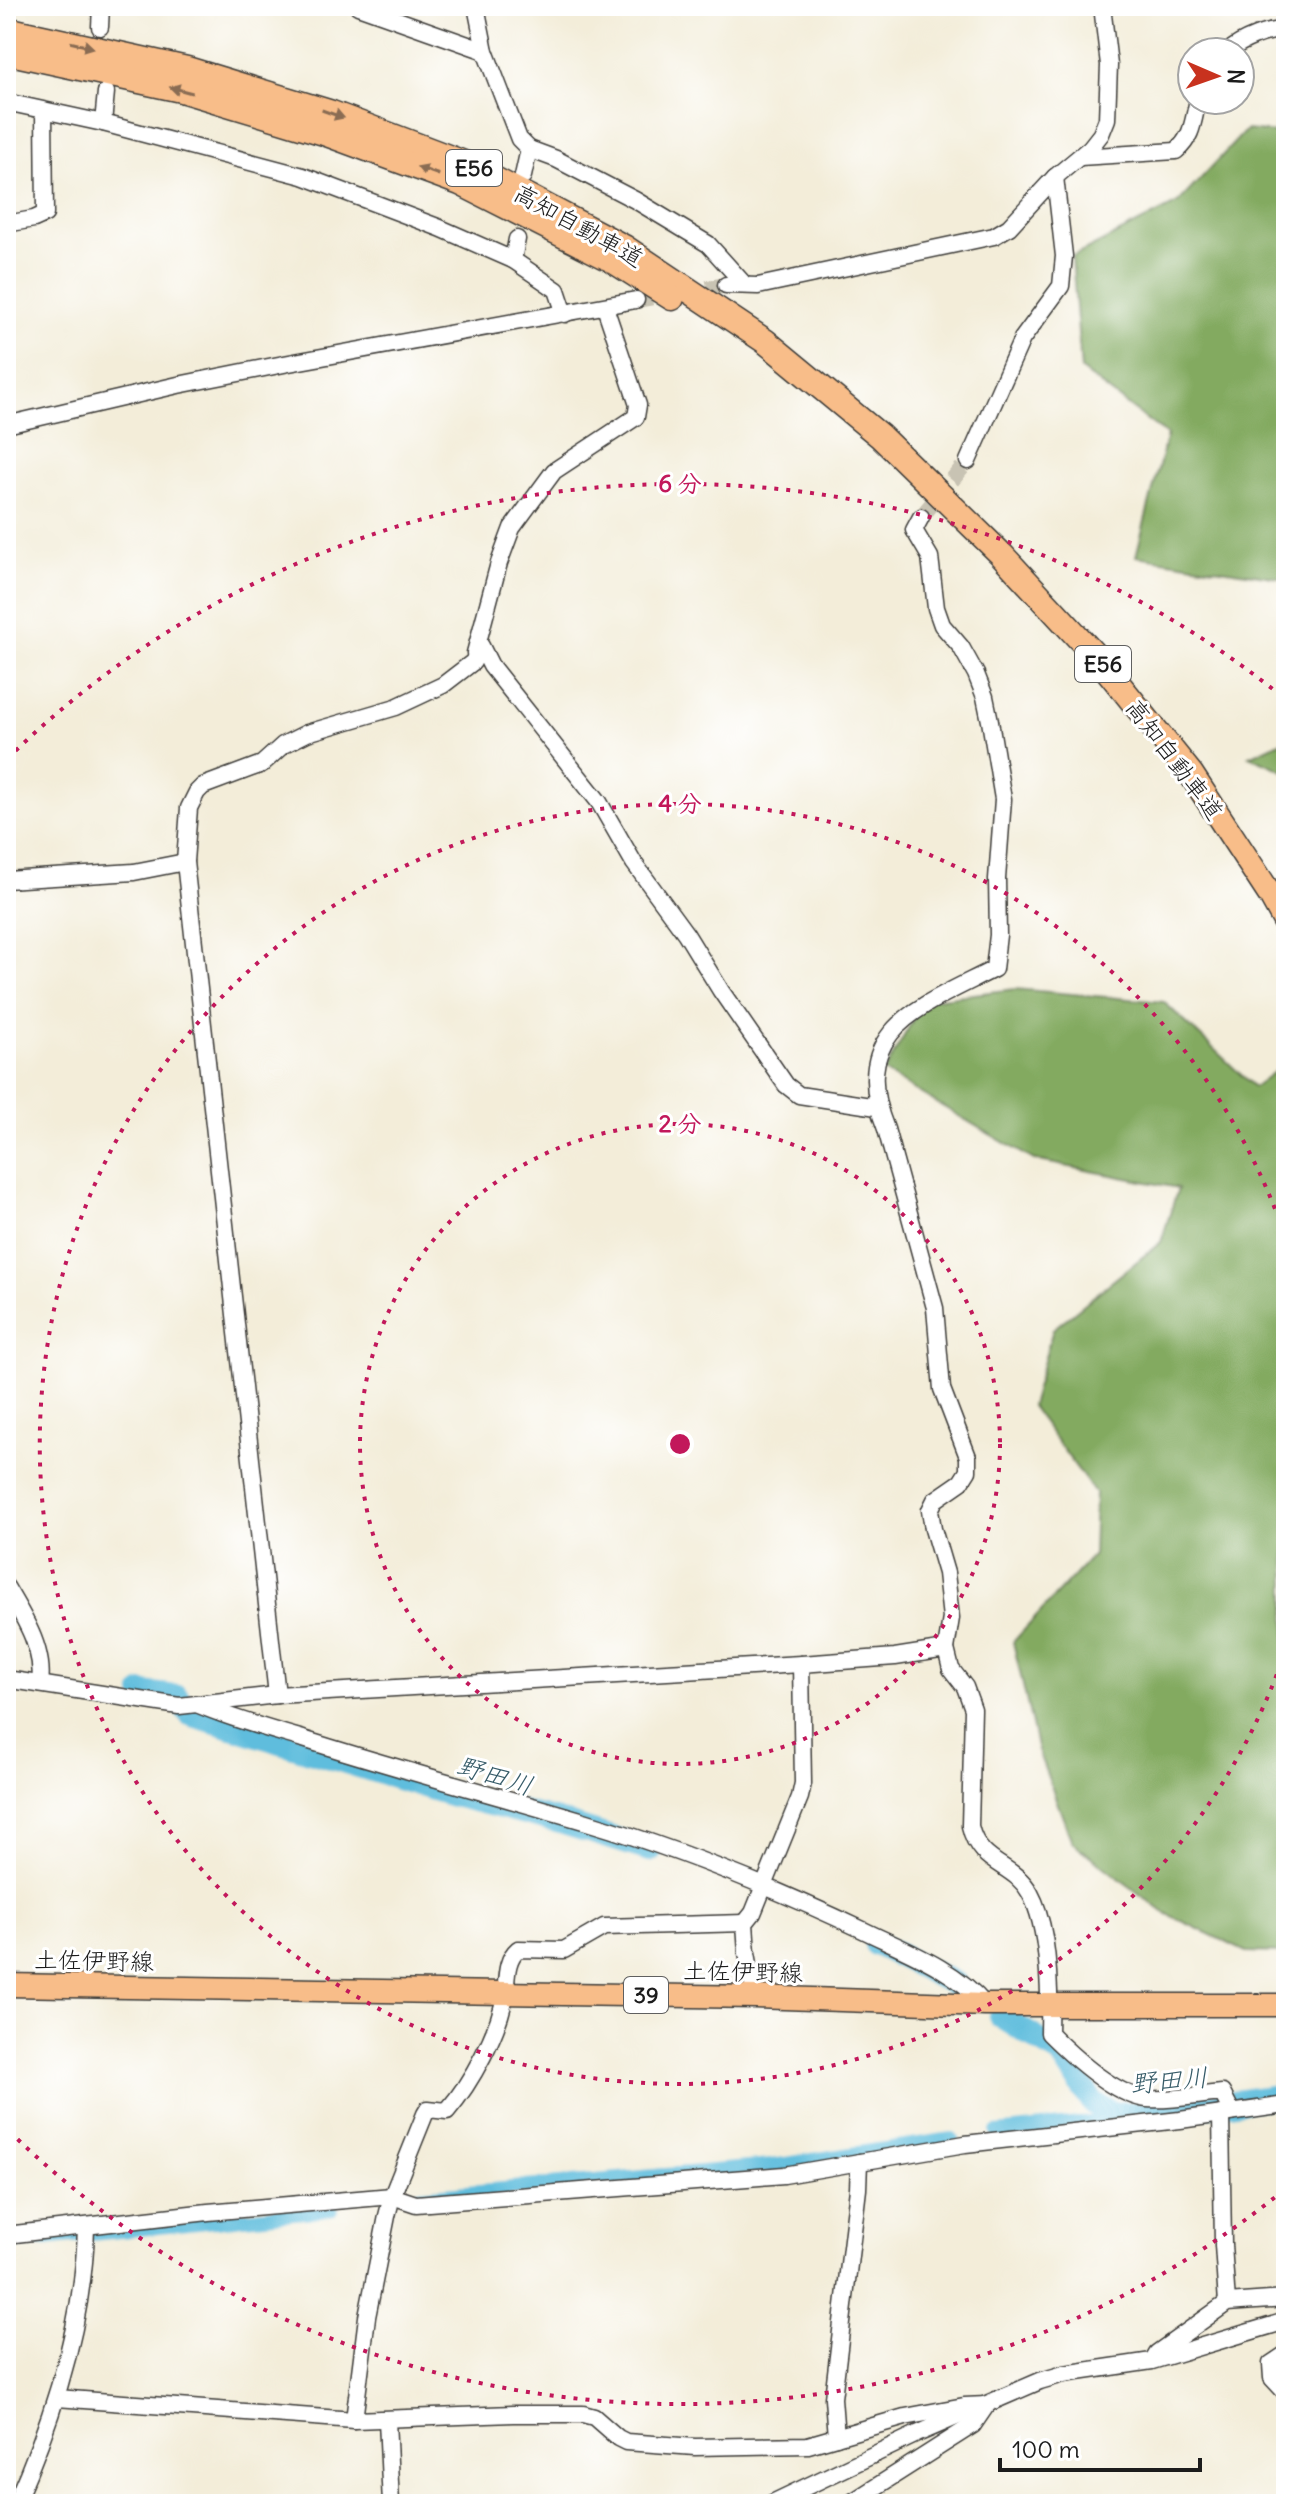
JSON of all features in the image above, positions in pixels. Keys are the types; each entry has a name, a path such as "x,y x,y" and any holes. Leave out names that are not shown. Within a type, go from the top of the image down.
{"highway":[{"name":"高知自動車道","path":"6,29 187,69 332,113 464,163 624,247 765,341 880,436 1002,555 1100,661 1191,774 1286,923"},
{"name":"高知自動車道","path":"6,52 181,90 324,133 460,183 612,260 758,352 880,436"}],"main road":[{"name":"土佐伊野線","path":"6,1985 755,1997 985,2005 1286,2005"}],"street":[{"path":"100,27 101,6"},
{"path":"358,6 485,51"},
{"path":"476,6 485,51 519,139 529,149 556,159 635,200 708,244 744,284"},
{"path":"726,285 758,286 994,236 1009,227 1055,177 1090,148 1101,134 1107,119 1109,65 1102,6"},
{"path":"1256,38 1286,30"},
{"path":"103,123 106,92"},
{"path":"6,102 103,123 303,176 440,228 513,260 557,290 565,314"},
{"path":"6,224 45,214 44,111"},
{"path":"1080,157 1176,151 1186,143 1192,132 1195,116"},
{"path":"523,176 529,149"},
{"path":"968,461 1022,339 1061,286 1064,256 1055,177"},
{"path":"513,260 517,239"},
{"path":"6,425 261,368 636,300"},
{"path":"473,662 499,563 512,528 554,471 636,417 638,405 605,307"},
{"path":"921,517 914,530 930,557 936,608 942,625 961,647 985,697 1003,799 994,969 947,994 890,1031 876,1062 874,1082 877,1107 886,1129 935,1308 942,1389 968,1457 968,1471 961,1482 935,1500 930,1510 946,1573 951,1618 946,1649 951,1669 965,1687 973,1709 970,1826 979,1849 1020,1880 1030,1893 1043,1930 1050,2004 1049,2033 1078,2061 1114,2086 1144,2099 1222,2093 1226,2113 1223,2245 1227,2303"},
{"path":"277,1695 185,862 189,808 203,786 262,764 283,745 307,733 396,707 443,685 473,662 481,646 491,666 599,802 634,863 686,934 786,1085 799,1095 877,1107"},
{"path":"6,880 134,872 185,862"},
{"path":"6,1587 41,1659 41,1676"},
{"path":"189,1705 277,1695 801,1664 895,1657 946,1649"},
{"path":"755,1997 745,1923 761,1893 803,1783 801,1664"},
{"path":"6,1679 41,1676 189,1705 663,1846 761,1893 825,1912 940,1969 973,1989 985,2005"},
{"path":"354,2420 367,2317 392,2196 428,2109 447,2111 457,2099 495,2031 513,1952 518,1949 564,1950 604,1927 745,1923"},
{"path":"6,2235 86,2234 208,2212 392,2196 416,2204 784,2175 965,2144 1286,2105"},
{"path":"836,2437 833,2398 859,2162"},
{"path":"15,2504 57,2398 81,2297 86,2234"},
{"path":"1152,2361 1157,2353 1227,2303 1286,2299"},
{"path":"770,2504 917,2434 1040,2381 1064,2374 1152,2361 1286,2321"},
{"path":"1286,2354 1271,2364 1272,2378 1286,2393"},
{"path":"57,2398 354,2420 583,2414 594,2417 626,2442 695,2447 808,2445 905,2417 987,2405"},
{"path":"849,2504 973,2425 987,2405"},
{"path":"387,2420 391,2504"}],"green space":[{"path":"1246,130 1286,134 1286,579 1136,556 1167,435 1081,370 1072,257 1178,203"},
{"path":"1286,739 1286,772 1250,756"},
{"path":"1015,989 1164,1002 1254,1087 1286,1063 1286,1953 1246,1952 1163,1912 1072,1842 1038,1751 1013,1642 1093,1555 1095,1493 1031,1406 1053,1329 1161,1242 1178,1188 1034,1160 884,1072 924,1000"}],"waterway":[{"name":"野田川","path":"143,1693 177,1697 190,1714 446,1793 557,1821 650,1850"},
{"name":"野田川","path":"876,1944 955,1984"},
{"name":"野田川","path":"1000,2016 1061,2054 1093,2103 1113,2113 1147,2114 1286,2095"},
{"path":"997,2133 1147,2114"},
{"path":"420,2196 772,2166 952,2139"},
{"path":"6,2243 331,2209"}],"tunnel":[{"path":"636,300 726,285"},
{"path":"921,517 968,461"}]}
